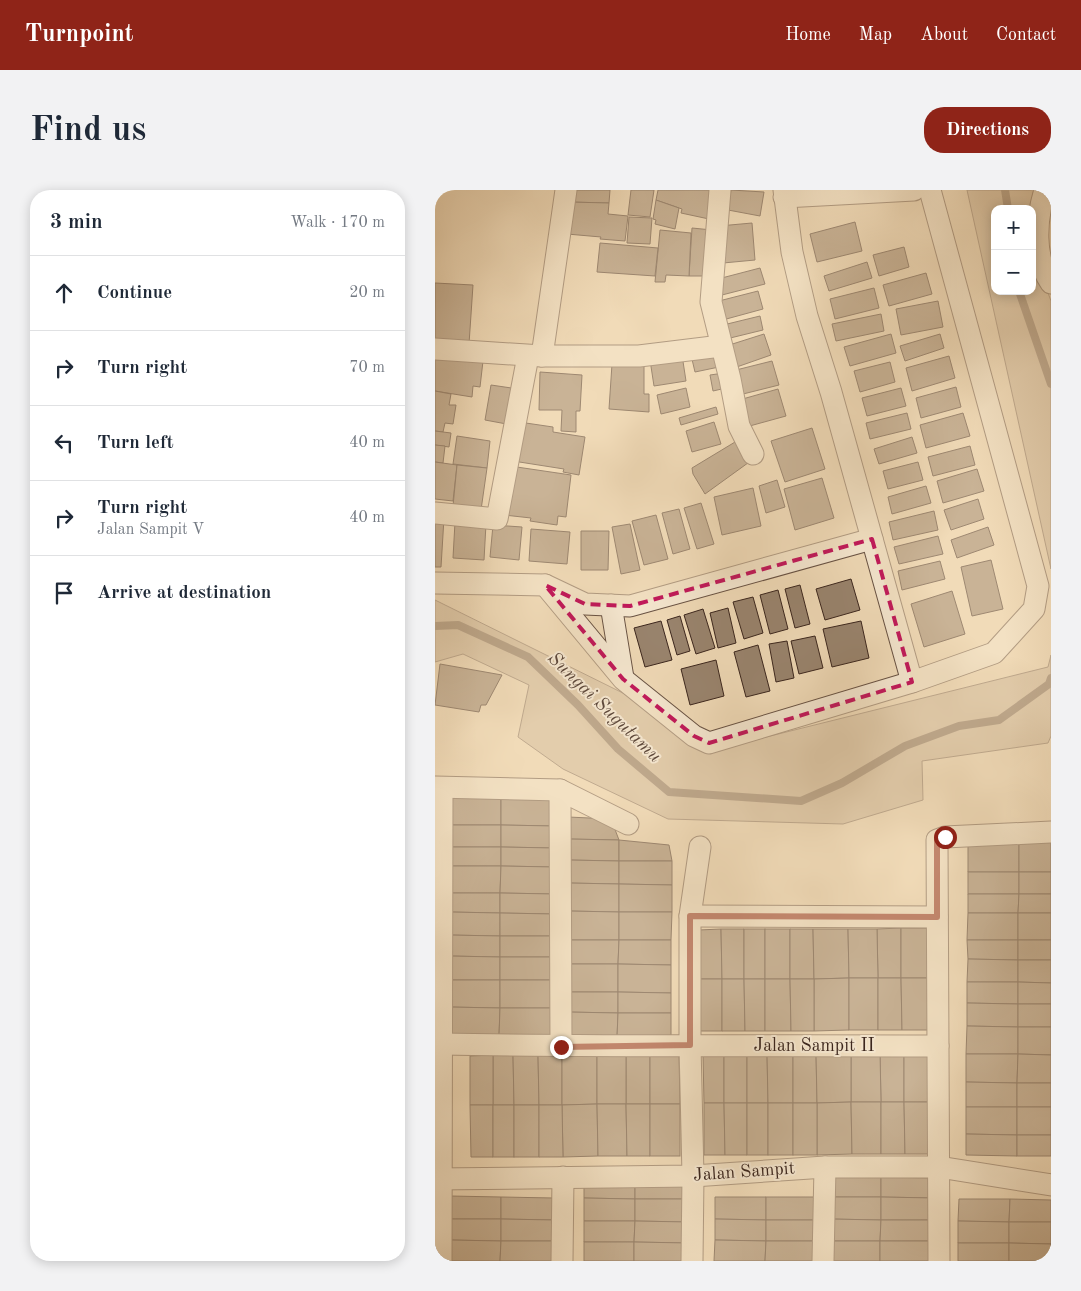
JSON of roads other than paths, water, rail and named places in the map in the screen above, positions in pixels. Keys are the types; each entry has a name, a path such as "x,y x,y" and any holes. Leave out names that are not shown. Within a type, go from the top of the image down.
{"street":[{"path":"435,514 497,519 535,356 565,190"},
{"path":"720,190 711,302 730,379 739,426 753,454"},
{"path":"912,682 831,392 807,316 792,252 784,194 914,190"},
{"path":"545,585 623,679 694,736 709,743 912,682 994,653 1034,609 1039,586 930,190"},
{"path":"1045,190 1040,207 1038,239 1048,275"},
{"path":"435,349 535,356 639,356 721,346"},
{"path":"435,583 545,585 585,604 630,606 872,539"},
{"path":"611,605 623,679"},
{"path":"441,1261 438,1179 441,1044 438,788 560,790 628,824"},
{"path":"560,790 561,1047"},
{"path":"939,1261 937,840 945,837 1051,832"},
{"path":"692,1261 690,916 700,847"},
{"path":"690,916 937,917"},
{"name":"Jalan Sampit II","path":"441,1044 561,1047 690,1045 938,1046"},
{"path":"823,1261 825,1166"},
{"name":"Jalan Sampit","path":"438,1179 693,1176 825,1166 939,1168 1051,1185"},
{"path":"562,1261 563,1177"}],"waterway":[{"name":"Sungai Sugutamu","path":"1005,190 1007,205"},
{"name":"Sungai Sugutamu","path":"1020,295 1051,384"},
{"name":"Sungai Sugutamu","path":"435,626 458,625 528,657 578,705 618,749 669,792 801,801 842,783 905,746 959,726 999,720 1049,684 1051,678"}]}
